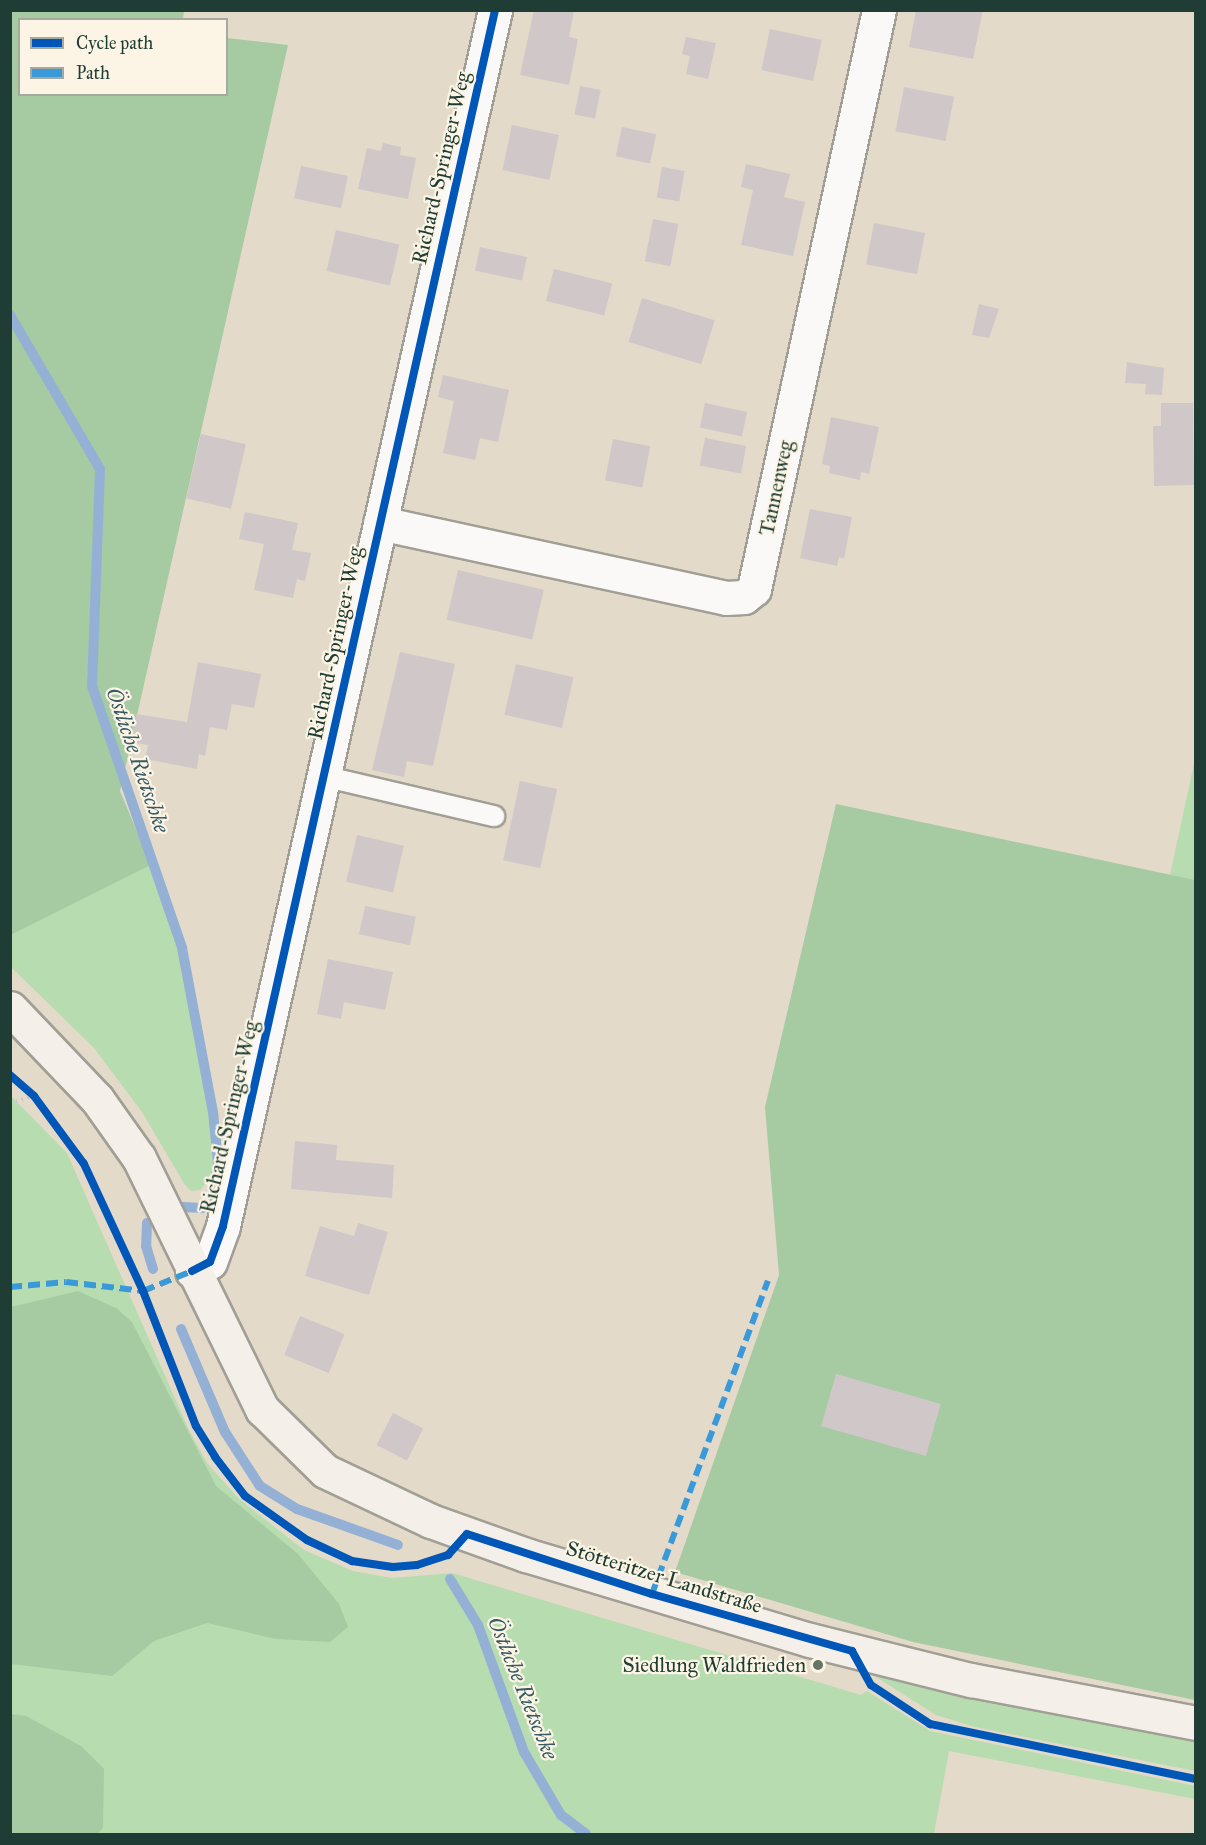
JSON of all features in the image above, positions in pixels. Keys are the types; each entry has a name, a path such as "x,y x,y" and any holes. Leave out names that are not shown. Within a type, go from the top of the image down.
{"main road":[{"name":"Stötteritzer Landstraße","path":"10,1008 97,1099 139,1158 192,1272 262,1409 325,1471 373,1496 526,1555 810,1640 971,1680 1196,1724"}],"street":[{"name":"Richard-Springer-Weg","path":"192,1272 210,1262 223,1226 495,10"},
{"name":"Tannenweg","path":"380,523 726,598 744,597 754,589 879,10"}],"lane":[{"path":"323,776 494,816"}],"path":[{"path":"10,1103 34,1096"}],"green space":[{"path":"11,11 184,11 183,18 18,18 18,96 228,96 228,38 288,45 120,791 151,865 11,935"},
{"path":"1195,759 1195,880 1170,875"},
{"path":"836,804 1195,880 1195,1700 913,1642 675,1572 779,1275 765,1107"},
{"path":"151,865 179,946 209,1112 214,1160 210,1179 200,1190 191,1191 185,1185 142,1112 94,1048 11,967 11,935"},
{"path":"10,1095 67,1153 188,1428 207,1463 239,1499 304,1550 353,1571 392,1578 452,1573 861,1695 867,1691 930,1731 1195,1786 1195,1799 949,1751 934,1834 11,1834"},
{"path":"78,1291 116,1308 132,1322 216,1486 298,1554 339,1604 348,1627 330,1642 276,1639 207,1623 154,1641 112,1676 11,1664 11,1307"},
{"path":"873,1675 1195,1741 1195,1771 975,1727 936,1715"},
{"path":"11,1714 26,1716 81,1746 104,1769 103,1827 98,1834 11,1834"}],"building":[{"path":"534,10 574,11 569,37 578,39 569,85 520,75"},
{"path":"916,10 983,10 973,59 909,47"},
{"path":"770,29 822,40 813,81 761,70"},
{"path":"686,37 716,43 708,79 686,74 690,56 682,54"},
{"path":"580,86 601,90 595,118 574,114"},
{"path":"904,87 954,97 945,141 895,131"},
{"path":"512,125 559,135 549,180 502,170"},
{"path":"622,127 656,134 650,164 616,156"},
{"path":"383,143 401,147 400,155 416,158 408,199 358,189 367,148 381,151"},
{"path":"746,164 790,174 784,197 805,202 793,256 741,245 753,190 741,187"},
{"path":"301,166 348,176 341,208 294,198"},
{"path":"662,167 685,171 679,202 657,198"},
{"path":"653,219 679,224 670,266 645,261"},
{"path":"874,223 925,233 917,274 866,264"},
{"path":"336,230 399,245 390,286 327,271"},
{"path":"480,247 527,257 522,280 475,270"},
{"path":"554,269 612,284 604,316 546,301"},
{"path":"642,298 715,320 701,364 629,342"},
{"path":"979,304 999,309 989,338 972,335"},
{"path":"1127,362 1164,368 1162,395 1145,394 1146,384 1125,383"},
{"path":"443,375 509,390 498,442 480,438 475,460 443,453 454,401 438,397"},
{"path":"705,403 747,412 742,436 700,427"},
{"path":"1161,403 1193,403 1194,485 1154,486 1153,426 1161,426"},
{"path":"831,417 879,427 869,474 861,472 860,480 829,473 830,466 822,464"},
{"path":"201,434 246,444 231,509 186,498"},
{"path":"705,438 746,446 741,473 700,465"},
{"path":"613,439 650,446 642,487 605,480"},
{"path":"810,509 852,517 844,559 839,557 837,566 800,558"},
{"path":"245,512 298,523 292,550 311,553 305,581 297,579 293,598 254,590 264,544 239,539"},
{"path":"458,570 544,590 532,639 447,620"},
{"path":"400,652 455,664 433,766 407,761 404,777 372,770"},
{"path":"198,662 261,674 254,708 232,704 227,730 210,727 205,756 199,754 197,769 145,759 148,745 130,742 136,714 187,722"},
{"path":"516,664 573,677 562,728 504,715"},
{"path":"520,781 557,789 540,868 503,860"},
{"path":"357,835 404,846 393,893 346,882"},
{"path":"365,906 416,917 410,945 359,934"},
{"path":"328,959 393,972 385,1010 344,1002 341,1019 317,1014"},
{"path":"295,1141 337,1145 336,1160 394,1165 392,1198 291,1189"},
{"path":"358,1223 388,1232 369,1295 305,1276 320,1226 354,1236"},
{"path":"300,1316 345,1334 329,1373 284,1355"},
{"path":"836,1374 941,1404 926,1456 821,1426"},
{"path":"393,1413 423,1428 407,1461 377,1445"}],"waterway":[{"name":"Östliche Rietschke","path":"10,315 100,469 92,686 182,948 213,1112 218,1162 212,1200 202,1208 183,1207"},
{"name":"Östliche Rietschke","path":"147,1223 146,1246 153,1269"},
{"name":"Östliche Rietschke","path":"181,1329 225,1432 260,1486 297,1509 398,1545"},
{"name":"Östliche Rietschke","path":"450,1579 478,1625 524,1752 561,1815 586,1834"}],"marked path":[{"path":"10,1287 66,1282 143,1291 192,1271"},
{"path":"652,1594 768,1281"}],"cycle path":[{"path":"192,1271 210,1262 223,1226 495,10"},
{"path":"10,1075 34,1096 84,1164 143,1291 196,1426 215,1457 245,1496 307,1540 352,1561 393,1567 417,1565 448,1555 467,1534 652,1594 852,1651 871,1685 930,1724 1196,1779"}],"place":[{"name":"Siedlung Waldfrieden","path":"818,1665"}]}
